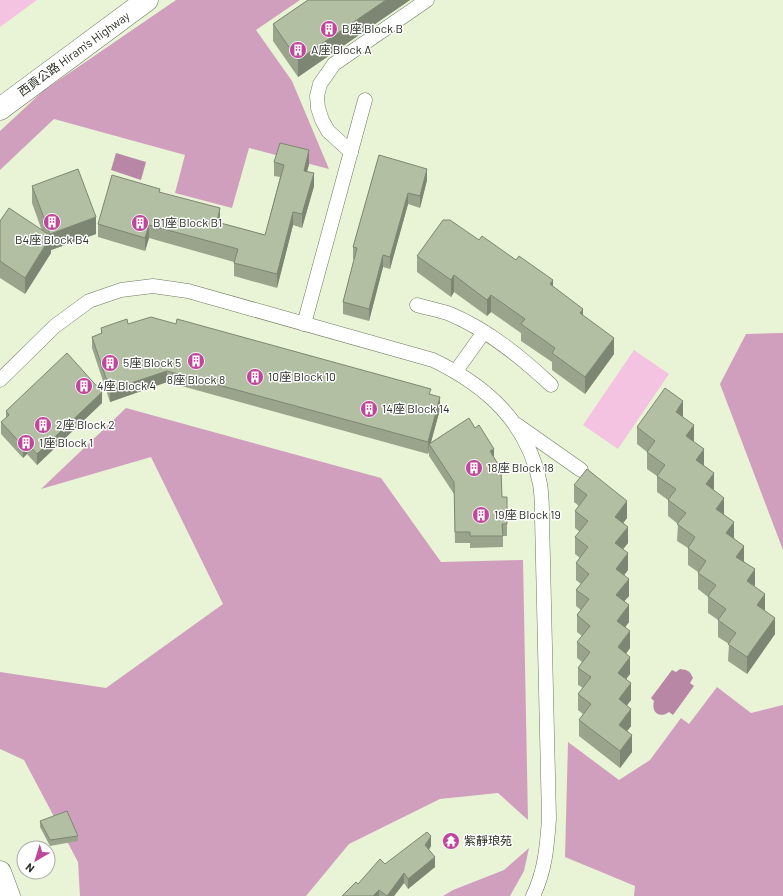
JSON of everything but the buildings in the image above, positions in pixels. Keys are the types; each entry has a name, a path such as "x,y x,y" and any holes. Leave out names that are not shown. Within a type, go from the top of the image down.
{"main road":[{"name":"西貢公路 Hiram's Highway","path":"0,109 147,0"},
{"path":"0,872 10,896"}],"lane":[{"path":"351,152 328,131 322,120 318,108 320,84 334,64 427,0"},
{"path":"304,324 365,100"},
{"path":"0,380 55,326 89,302 121,290 153,286 188,291 433,360 456,371 498,403 515,424 531,453 540,485 549,819 546,859 542,878 533,896"},
{"path":"417,305 449,314 484,332 513,352 552,385"},
{"path":"456,371 484,332"},
{"path":"515,424 581,470"}],"shaded area":[{"path":"0,0 37,0 0,27"},
{"path":"176,0 300,0 256,30 292,81 329,169 249,148 232,208 175,193 185,155 54,119 0,170 0,131 43,91"},
{"path":"116,153 146,162 141,180 111,170"},
{"path":"783,333 783,550 720,384 746,334"},
{"path":"634,350 669,374 618,449 583,425"},
{"path":"126,408 381,478 441,562 523,560 528,820 498,793 440,799 349,844 306,896 80,896 78,862 24,760 0,749 0,672 106,688 223,604 151,457 41,489"},
{"path":"680,669 690,672 693,678 690,683 694,686 673,715 669,712 662,715 659,714 655,711 653,705 654,701 651,698 672,670 676,672"},
{"path":"717,687 751,713 783,705 783,896 634,896 635,886 565,857 568,742 619,780 650,760 681,718 689,724"},
{"path":"529,848 524,871 510,896 443,896 453,890 504,870"}],"place":[{"name":"B座 Block B","path":"329,29"},
{"name":"A座 Block A","path":"298,50"},
{"name":"B4座 Block B4","path":"52,222"},
{"name":"B1座 Block B1","path":"140,223"},
{"name":"8座 Block 8","path":"196,361"},
{"name":"5座 Block 5","path":"110,363"},
{"name":"10座 Block 10","path":"255,377"},
{"name":"4座 Block 4","path":"84,386"},
{"name":"14座 Block 14","path":"369,409"},
{"name":"2座 Block 2","path":"43,425"},
{"name":"1座 Block 1","path":"26,443"},
{"name":"18座 Block 18","path":"474,468"},
{"name":"19座 Block 19","path":"481,515"},
{"name":"紫靜琅苑","path":"451,841"}]}
